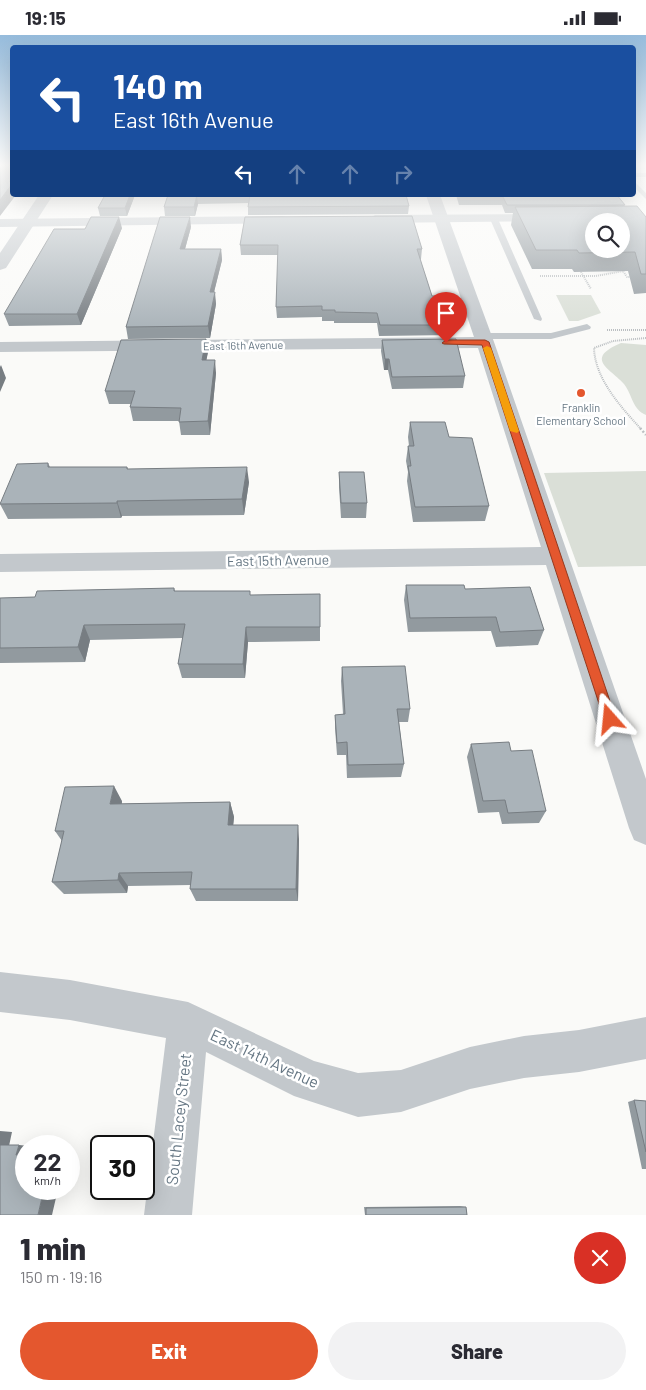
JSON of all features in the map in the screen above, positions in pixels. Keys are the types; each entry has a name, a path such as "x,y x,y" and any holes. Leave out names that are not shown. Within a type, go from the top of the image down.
{"street":[{"path":"0,223 284,220"},
{"path":"441,220 484,339 646,828"},
{"path":"0,265 28,222"},
{"name":"East 16th Avenue","path":"0,347 484,339"},
{"name":"East 15th Avenue","path":"0,563 556,556"},
{"name":"East 14th Avenue","path":"0,992 70,1000 188,1022 309,1081 358,1095 401,1091 470,1068 524,1057 579,1051 646,1038"},
{"name":"South Lacey Street","path":"168,1215 188,1022"}],"lane":[{"path":"494,220 538,319"},
{"path":"484,339 550,335 587,327"}],"path":[{"path":"533,276 584,276 620,273 618,271 623,271 627,277 630,277"},
{"path":"581,272 591,289"},
{"path":"587,327 608,330 646,330"},
{"path":"646,338 600,344 594,348 593,352 595,361 617,403 646,435"}],"shaded area":[{"path":"556,295 591,295 601,313 578,321 569,321"},
{"path":"621,343 646,345 646,415 635,406 624,384 603,364 604,354"},
{"path":"646,471 646,566 578,567 544,473"}],"building":[{"path":"89,220 118,220 77,314 4,314 54,229 85,229"},
{"path":"159,220 189,220 180,249 221,249 210,292 215,292 208,326 126,327"},
{"path":"244,220 413,220 422,249 417,249 432,296 446,296 453,325 380,325 377,313 335,312 335,310 322,310 322,306 276,307 278,245 240,245"},
{"path":"521,220 585,220 585,253 579,253 577,250 536,250"},
{"path":"630,220 646,220 646,274 641,274 635,252 630,252"},
{"path":"206,339 202,360 215,360 208,421 179,422 181,408 130,407 135,391 105,391 121,340"},
{"path":"456,339 465,376 392,377 389,359 385,359 382,340"},
{"path":"410,422 445,422 449,437 472,438 489,506 415,507 408,466 411,466 408,446 414,446"},
{"path":"48,463 48,467 127,467 127,469 247,467 242,499 0,504 17,464"},
{"path":"339,472 364,472 367,503 341,503"},
{"path":"406,585 464,585 465,589 530,587 544,630 500,632 496,617 410,618"},
{"path":"174,588 174,591 250,591 250,595 320,594 320,627 246,627 243,664 178,664 185,624 84,625 78,647 0,648 0,598 35,597 37,591"},
{"path":"405,666 410,709 397,709 404,764 348,765 347,742 337,743 335,715 345,714 342,667"},
{"path":"509,742 511,751 532,750 546,811 508,813 505,800 483,801 471,744"},
{"path":"114,786 110,804 230,802 228,825 298,825 296,889 190,889 192,872 119,873 118,880 52,882 64,831 55,831 65,787"},
{"path":"634,1100 646,1101 646,1152"},
{"path":"0,1145 15,1145 15,1200 41,1200 38,1215 0,1215"},
{"path":"466,1207 467,1215 366,1215 366,1208"}],"slow traffic":[{"path":"487,348 514,431"}],"place":[{"name":"Franklin Elementary School","path":"581,393"}],"route":[{"path":"446,343 485,342 610,719"}]}
